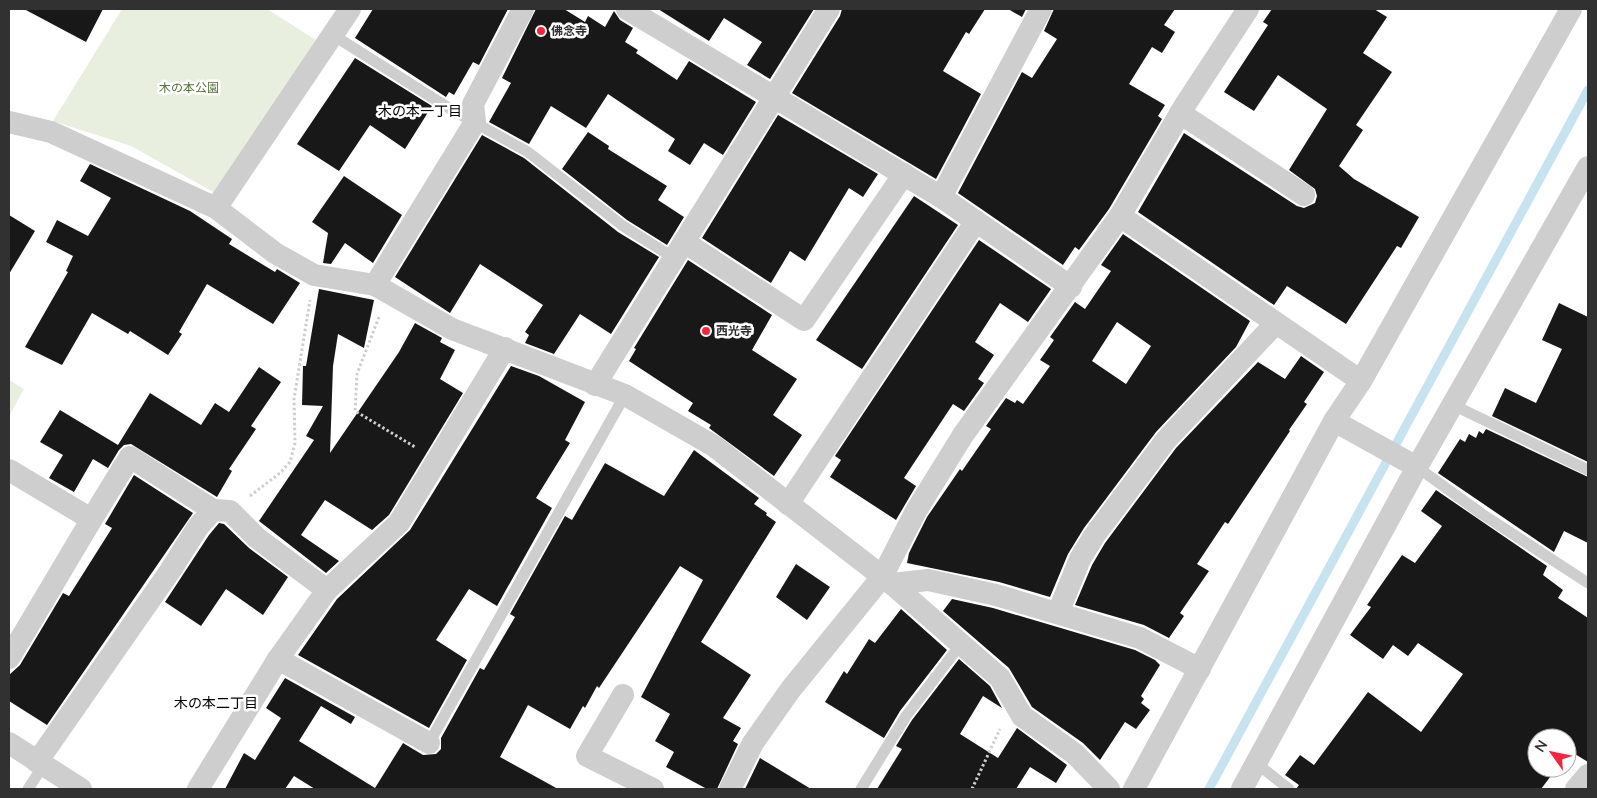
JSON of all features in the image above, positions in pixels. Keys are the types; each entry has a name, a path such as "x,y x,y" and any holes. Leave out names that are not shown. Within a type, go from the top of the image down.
{"street":[{"path":"216,208 350,9"},
{"path":"383,290 475,122 473,104 524,9"},
{"path":"626,9 941,196 1071,287"},
{"path":"595,385 829,9"},
{"path":"941,196 1041,9"},
{"path":"730,789 753,743 791,689 887,580 916,512 963,435 1071,287 1120,216 1180,113 1248,9"},
{"path":"1134,789 1334,421 1361,381 1570,9"},
{"path":"1180,113 1304,195"},
{"path":"9,122 50,132 216,208 274,253 314,274 383,290 452,329 625,395 714,446 887,580 961,644 1000,678 1022,716 1075,754 1109,789"},
{"path":"1242,789 1417,467 1588,167"},
{"path":"679,250 804,320 904,174"},
{"path":"1120,216 1361,381"},
{"path":"788,504 976,221"},
{"path":"1058,613 1080,559 1094,536 1166,440 1276,323"},
{"path":"198,789 278,658 327,590 399,523 505,348"},
{"path":"1334,421 1417,467"},
{"path":"9,658 67,565 91,519 130,457 222,511 327,590"},
{"path":"9,470 91,519"},
{"path":"40,764 198,527 222,511"},
{"path":"887,580 928,580 996,595 1140,638 1200,669"},
{"path":"278,658 429,743"},
{"path":"622,695 587,756 653,789"},
{"path":"9,743 81,789"},
{"path":"1576,789 1588,775"}],"lane":[{"path":"333,35 475,122 528,152 623,226 679,250"},
{"path":"429,743 625,395"},
{"path":"1453,404 1588,470"},
{"path":"1417,467 1482,514 1588,583"},
{"path":"861,789 906,716 961,644"},
{"path":"1256,763 1289,789"},
{"path":"28,789 40,764"}],"path":[{"path":"222,511 280,473 290,462 295,443 294,399 314,274"},
{"path":"383,290 378,320 357,374 355,411 437,460"},
{"path":"972,789 995,738 1014,703"}],"green space":[{"name":"木の本公園","path":"122,9 267,9 316,40 215,193 131,146 53,121"},
{"path":"9,380 24,389 9,416"}],"building":[{"path":"24,9 103,9 86,42"},
{"path":"373,9 508,9 479,65 473,62 454,95 449,92 446,97 355,38"},
{"path":"536,9 564,9 585,22 588,16 605,27 614,11 620,20 633,28 625,42 638,50 636,53 677,80 689,61 756,102 723,155 704,143 690,165 668,151 675,139 608,94 586,128 551,106 529,144 489,122 511,83 502,78"},
{"path":"658,9 814,9 770,79 747,65 762,42 724,18 709,41"},
{"path":"842,9 985,9 969,34 966,32 943,71 981,94 936,179 792,93 840,16"},
{"path":"1008,9 1026,9 1022,17"},
{"path":"1054,9 1175,9 1164,25 1175,32 1162,53 1152,47 1129,84 1165,105 1158,116 1162,119 1109,209 1079,250 1075,247 1063,265 958,193 1022,72 1032,78 1057,39 1044,31"},
{"path":"1272,9 1374,9 1387,17 1363,53 1392,72 1356,125 1363,130 1339,166 1354,179 1419,217 1401,248 1397,246 1346,324 1287,286 1274,305 1138,212 1184,133 1297,206 1304,208 1315,203 1317,196 1315,189 1289,170 1327,109 1278,75 1254,111 1224,92 1268,25 1263,22"},
{"path":"355,58 432,106 405,149 370,125 339,171 297,144"},
{"path":"778,115 878,174 863,197 849,188 805,261 790,251 771,283 702,238"},
{"path":"588,132 609,146 608,149 667,186 658,200 684,217 667,245 627,220 562,169"},
{"path":"482,135 524,158 618,232 659,257 611,334 580,314 554,354 525,343 529,335 525,332 543,305 480,264 450,313 395,277"},
{"path":"90,164 190,211 232,239 229,244 275,272 277,269 300,283 273,324 207,284 179,332 182,334 168,355 130,331 128,334 92,313 62,365 25,347 68,272 66,271 73,256 46,242 57,220 88,236 111,198 80,181"},
{"path":"344,176 402,215 373,263 345,243 331,264 323,263 328,233 312,222"},
{"path":"914,196 958,225 862,369 816,340"},
{"path":"9,215 35,231 9,274"},
{"path":"1123,234 1250,321 1236,347 1156,432 1084,528 1068,554 1050,597 999,582 907,563 909,553 927,517 960,469 962,471 991,429 986,426 1006,398 1015,403 1017,400 1023,404 1050,366 1040,360 1054,340 1050,337 1075,302 1085,309 1111,271 1101,265","holes":["1117,322 1151,346 1126,384 1092,361"]},
{"path":"979,240 1051,289 1028,322 1000,303 975,342 994,355 978,379 984,383 964,411 953,404 904,478 916,486 896,520 830,477 841,460 835,456"},
{"path":"688,260 772,315 752,350 797,379 773,415 802,435 774,476 709,428 711,425 688,411 693,403 629,361 636,349 634,348"},
{"path":"319,289 374,300 364,348 338,334 333,366 330,453 399,352 415,323 442,338 440,342 455,350 440,379 463,393 389,515 372,530 325,500 301,535 339,561 326,573 259,521 314,440 306,436 323,406 302,405 303,366 306,366"},
{"path":"1559,303 1588,317 1588,462 1492,416 1505,388 1536,403 1562,349 1542,340"},
{"path":"1301,356 1324,372 1304,402 1307,404 1290,431 1228,524 1225,522 1197,564 1209,571 1180,613 1184,616 1169,638 1144,625 1075,605 1092,565 1105,543 1176,448 1258,362 1285,379"},
{"path":"511,366 539,376 585,402 565,440 570,443 536,498 552,508 497,606 469,589 436,640 467,660 429,728 298,655 337,599 410,530"},
{"path":"259,367 281,382 251,426 256,429 229,469 232,471 217,497 131,444 124,445 119,450 108,468 93,459 74,492 49,478 63,455 40,442 60,410 118,445 150,393 201,425 215,403 229,412"},
{"path":"1486,429 1588,477 1588,543 1564,531 1554,552 1438,473 1460,439 1465,442 1469,434 1476,438 1479,431 1483,434"},
{"path":"694,450 759,498 754,504 776,522 701,642 751,675 723,718 741,728 733,741 738,744 717,789 707,789 666,767 674,752 655,741 670,714 641,697 703,580 680,566 599,688 597,686 585,708 583,706 570,729 528,705 500,757 558,789 315,789 294,776 285,789 225,789 244,753 255,760 281,718 266,708 285,678 355,717 351,724 321,706 299,741 375,788 403,743 423,755 436,754 441,749 441,738 480,668 484,670 515,617 510,614 565,516 572,520 605,463 664,496"},
{"path":"134,475 193,513 47,725 9,701 9,675 20,665 63,593 69,596 112,528 105,524"},
{"path":"1436,490 1547,566 1543,575 1563,590 1558,598 1588,618 1588,762 1577,755 1577,728 1527,728 1527,778 1549,778 1541,789 1296,789 1299,785 1285,775 1300,755 1314,765 1368,692 1421,732 1463,674 1418,643 1408,656 1393,645 1383,659 1350,635 1371,607 1367,605 1402,555 1415,563 1442,526 1421,511"},
{"path":"219,523 224,524 249,548 288,577 263,615 226,589 201,626 165,602"},
{"path":"796,564 830,587 807,620 776,597"},
{"path":"952,599 993,608 1135,650 1155,660 1160,665 1141,696 1144,699 1141,703 1150,710 1136,729 1125,722 1100,760 1083,743 1032,707 1009,668 943,611"},
{"path":"901,609 947,650 900,711 884,738 825,702 844,671 847,674 869,639 875,643"},
{"path":"959,659 990,686 1002,708 983,696 960,734 998,758 1017,728 1067,765 1056,783 1030,767 1016,789 877,789 902,749 896,746 912,720"},
{"path":"760,758 811,789 745,789"}],"waterway":[{"path":"1209,789 1588,90"}],"place":[{"name":"佛念寺","path":"541,31"},
{"name":"西光寺","path":"706,331"}],"district":[{"name":"木の本一丁目","path":"420,111"},
{"name":"木の本二丁目","path":"216,703"}]}
